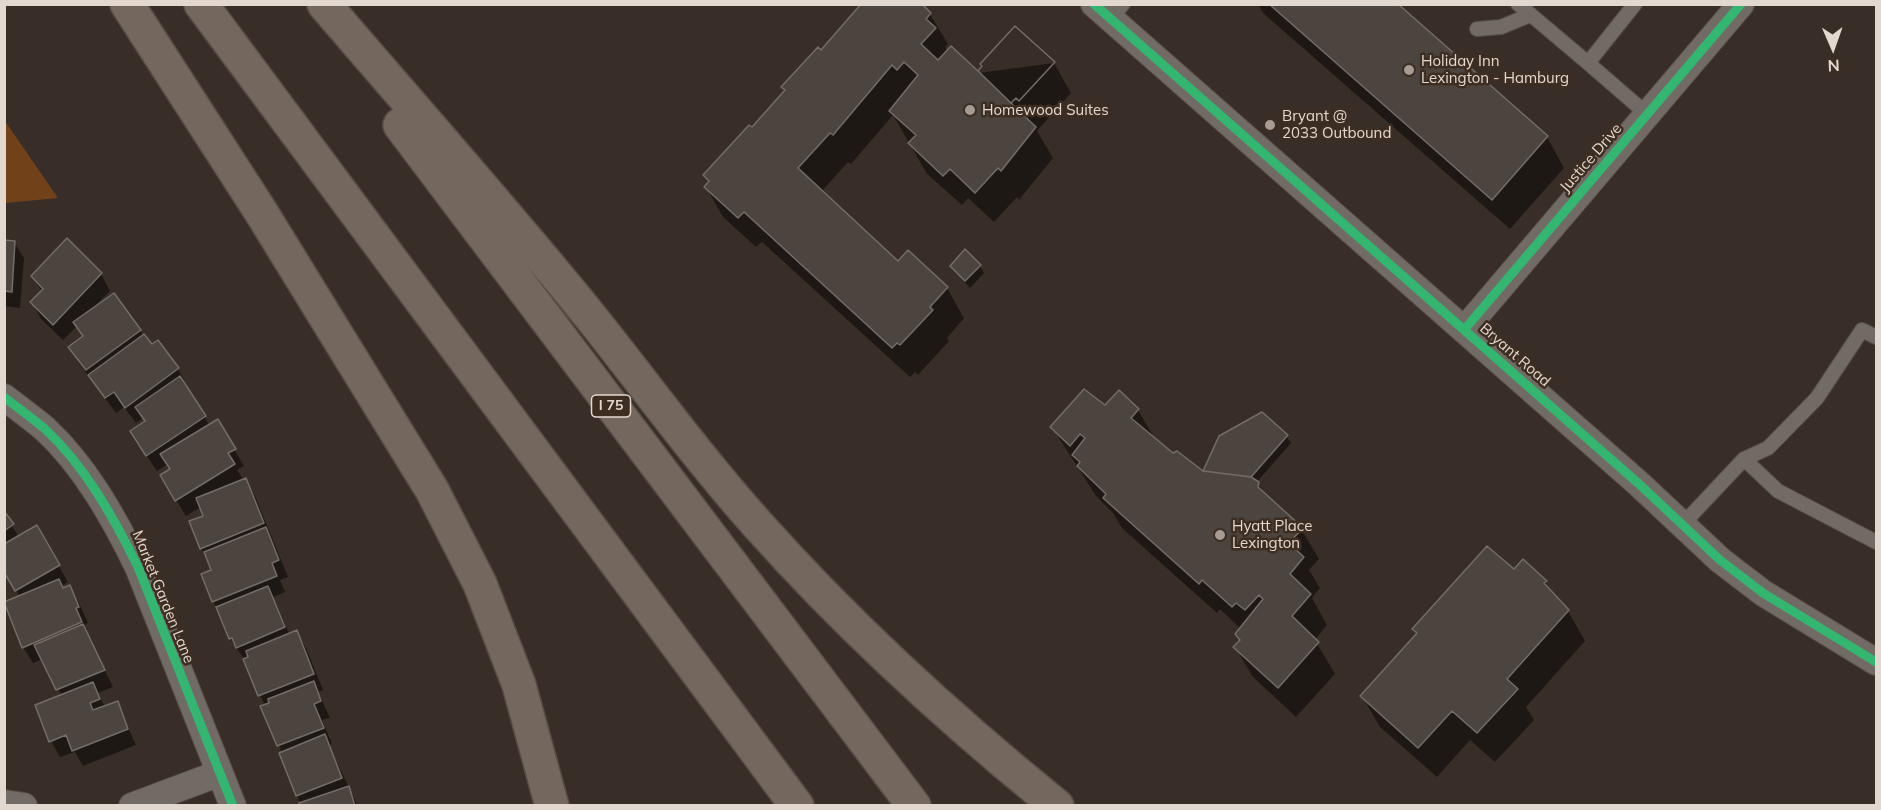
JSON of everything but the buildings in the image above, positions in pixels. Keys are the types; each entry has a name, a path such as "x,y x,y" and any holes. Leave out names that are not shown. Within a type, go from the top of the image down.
{"highway":[{"path":"127,4 261,212 432,490 480,584 502,640 519,685 552,806"},
{"path":"201,4 797,806"},
{"name":"I 75","path":"309,4 914,806"},
{"path":"324,4 590,316 665,414 758,524 827,598 892,661 992,753 1057,806"}],"street":[{"name":"Justice Drive","path":"1464,330 1741,4"},
{"name":"Bryant Road","path":"1109,9 1682,525 1762,593 1876,662"},
{"name":"Market Garden Lane","path":"4,397 46,430 98,495 122,534 233,806"},
{"path":"132,806 220,773"},
{"path":"4,803 24,806"}],"lane":[{"path":"1518,4 1648,115"},
{"path":"1588,63 1635,4"},
{"path":"1477,29 1502,27 1530,15"},
{"path":"1682,525 1743,459 1768,448 1817,398 1862,330 1876,337"},
{"path":"1743,459 1778,491 1876,542"}],"shaded area":[{"path":"5,121 58,198 5,203"}],"cycle path":[{"path":"1094,4 1639,484 1720,560 1763,593 1876,662"},
{"path":"1464,330 1741,4"},
{"path":"4,397 45,429 73,459 98,494 119,530 138,567 233,806"}],"place":[{"name":"Holiday Inn Lexington - Hamburg","path":"1409,70"},
{"name":"Homewood Suites","path":"970,110"},
{"name":"Bryant @ 2033 Outbound","path":"1270,125"},
{"name":"Hyatt Place Lexington","path":"1220,535"}]}
